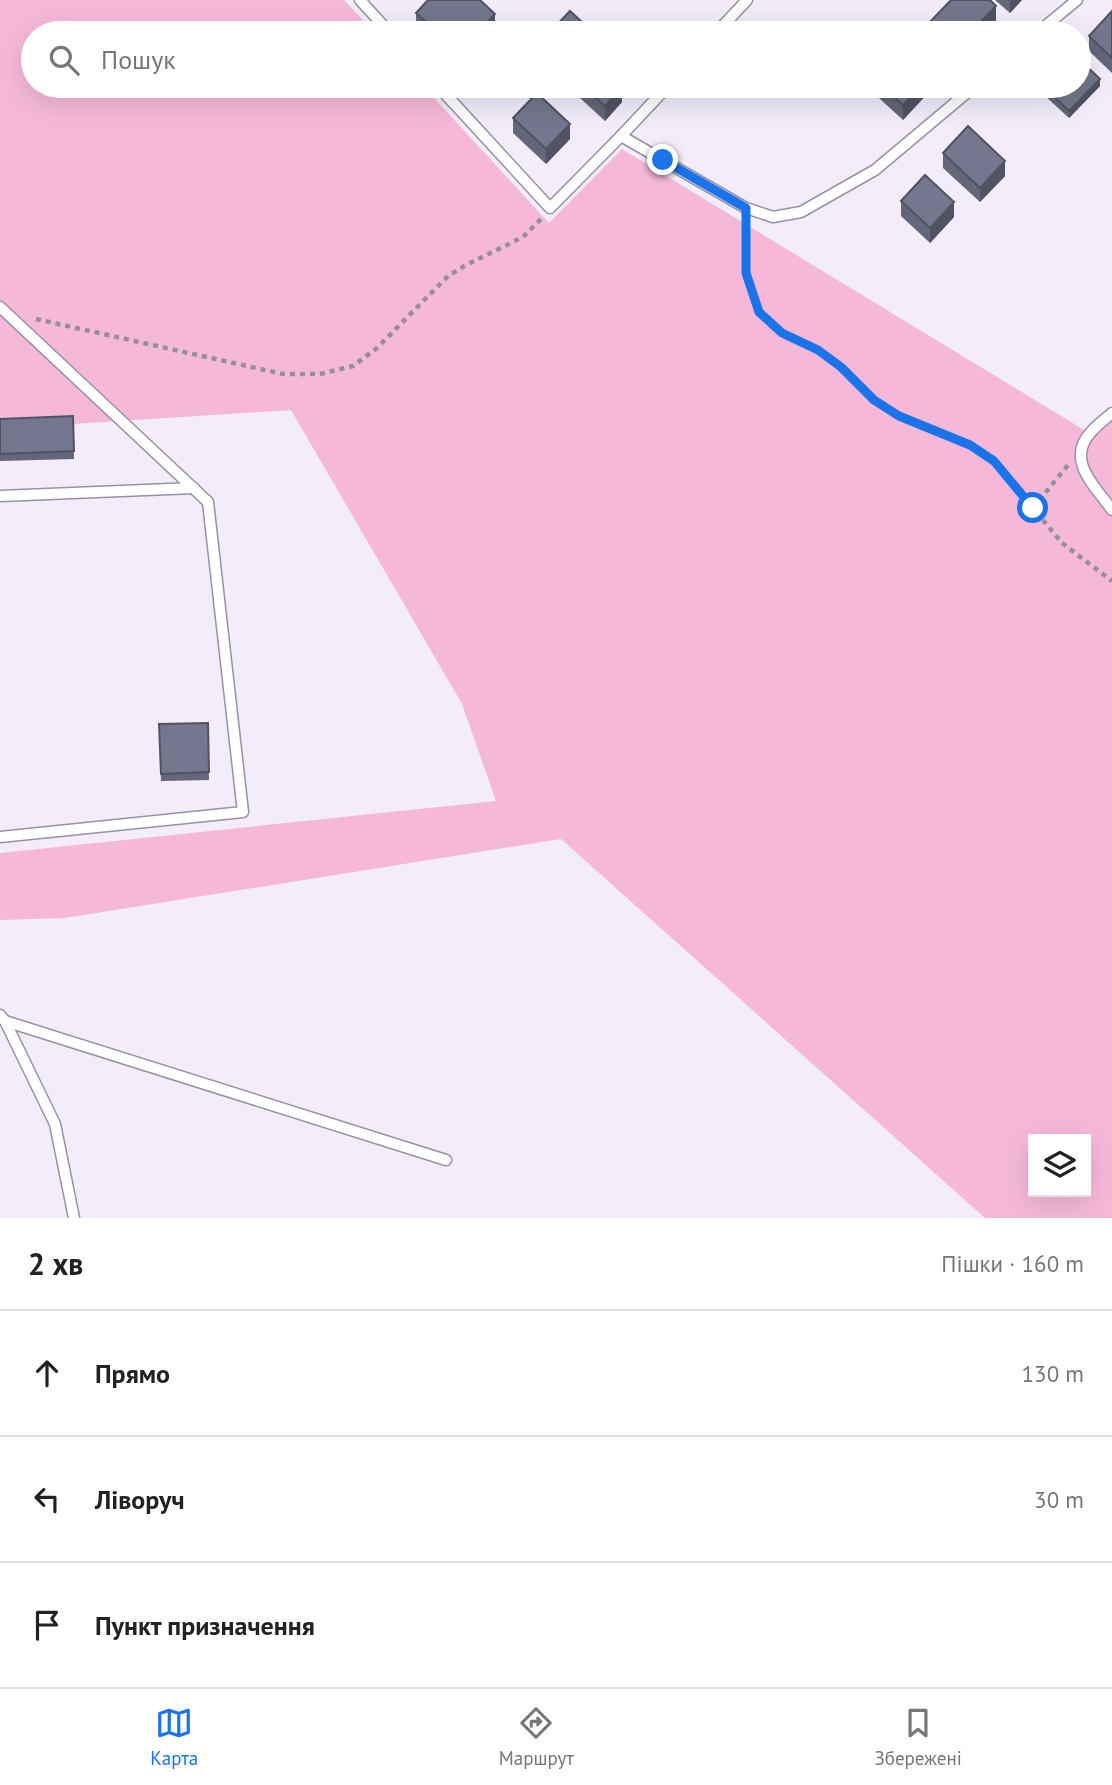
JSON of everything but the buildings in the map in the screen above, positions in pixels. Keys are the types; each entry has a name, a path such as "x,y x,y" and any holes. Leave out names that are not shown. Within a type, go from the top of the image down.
{"lane":[{"path":"360,0 379,21"},
{"path":"727,21 747,0"},
{"path":"1052,21 1077,0"},
{"path":"449,98 550,208 656,98"},
{"path":"621,136 746,208 773,217 801,212 875,170 961,98"},
{"path":"0,837 243,812 208,502 3,310"},
{"path":"1112,413 1089,433 1080,451 1082,468 1112,510"},
{"path":"0,496 194,488"},
{"path":"3,1018 446,1160"},
{"path":"3,1018 55,1124 74,1218"}],"path":[{"path":"3,310 284,373 320,374 353,366 377,348 448,276 523,237 550,208"},
{"path":"746,208 746,273 759,312 782,333 818,350 841,367 874,400 899,416 970,445 994,461 1062,543 1112,581"},
{"path":"1033,508 1080,451"}],"shaded area":[{"path":"0,0 344,0 364,21 21,21 21,98 434,98 549,223 622,149 1089,433 1112,413 1112,1218 985,1218 561,839 65,918 0,920 0,853 496,801 462,704 291,410 0,426"}],"route":[{"path":"663,160 746,208 746,273 759,312 782,333 818,350 841,367 874,400 899,416 970,445 994,461 1033,508"}]}
